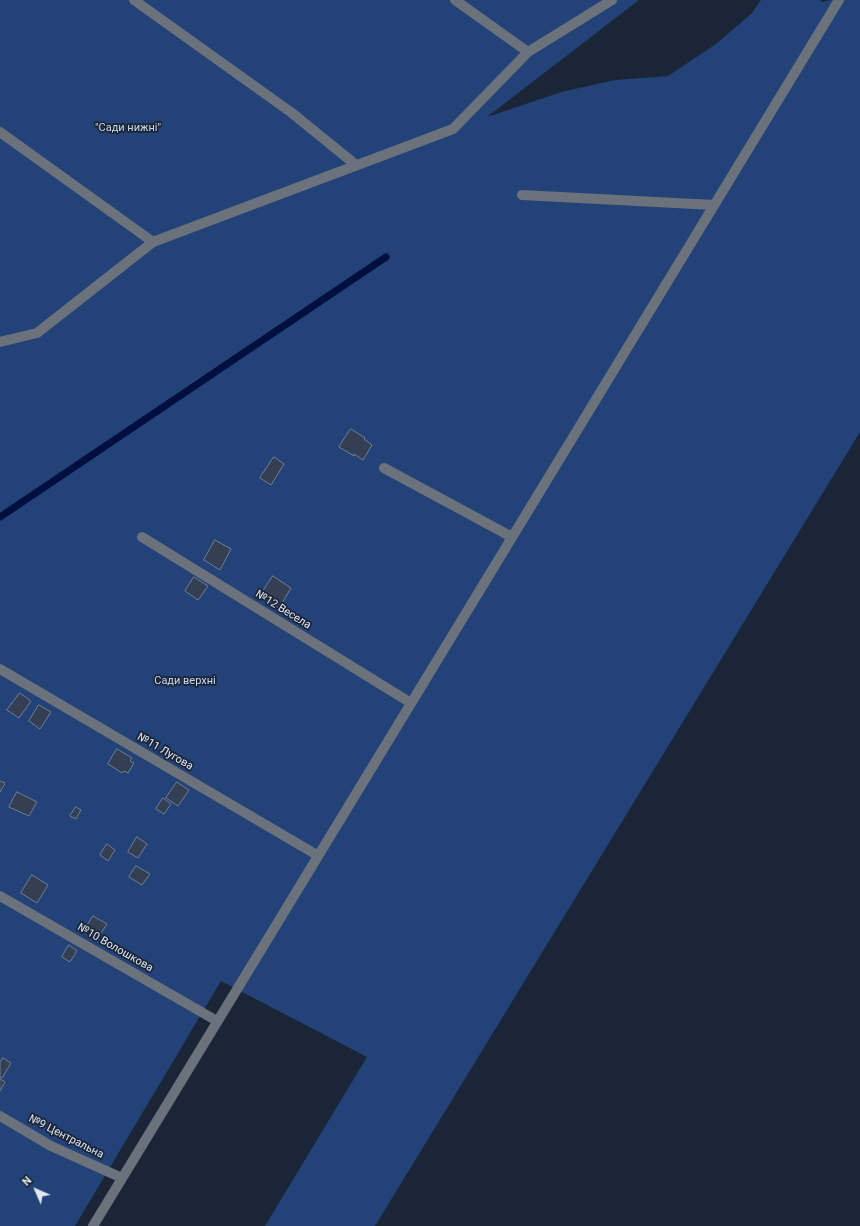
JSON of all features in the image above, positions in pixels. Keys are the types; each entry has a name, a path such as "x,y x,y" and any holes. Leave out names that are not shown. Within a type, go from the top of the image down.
{"street":[{"path":"134,0 292,113 356,165"},
{"path":"455,0 528,52"},
{"path":"0,342 37,332 153,242 453,129 528,52 612,0"},
{"path":"92,1226 839,0"},
{"path":"0,132 153,242"},
{"path":"522,195 714,205"},
{"path":"384,468 512,537"},
{"name":"№12 Весела","path":"142,537 411,703"},
{"name":"№11 Лугова","path":"0,669 317,855"},
{"name":"№10 Волошкова","path":"0,896 217,1021"},
{"name":"№9 Центральна","path":"0,1116 51,1146 122,1178"}],"green space":[{"path":"0,0 639,0 487,117 561,92 615,80 668,76 716,44 752,13 761,0 821,0 821,2 831,0 860,0 860,432 375,1226 265,1226 367,1057 221,981 75,1226 0,1226"}],"building":[{"path":"351,429 365,438 364,439 372,445 363,460 339,447"},
{"path":"274,457 284,464 271,485 260,478"},
{"path":"215,540 231,549 220,570 204,560"},
{"path":"273,576 291,588 279,608 260,596"},
{"path":"194,577 208,586 198,600 185,591"},
{"path":"20,693 31,701 19,718 7,710"},
{"path":"39,705 51,712 40,729 29,721"},
{"path":"117,749 132,758 130,761 134,763 128,773 124,771 122,773 108,764"},
{"path":"0,781 5,783 0,792"},
{"path":"177,782 189,790 178,806 166,798"},
{"path":"17,792 37,802 29,816 9,807"},
{"path":"163,798 171,804 164,814 156,809"},
{"path":"76,807 81,810 76,819 70,816"},
{"path":"137,837 147,844 138,858 128,852"},
{"path":"107,844 115,850 108,861 100,855"},
{"path":"136,866 150,874 142,885 129,877"},
{"path":"32,875 48,885 37,903 21,893"},
{"path":"93,916 107,924 97,939 84,931"},
{"path":"69,945 77,951 70,962 62,957"},
{"path":"3,1058 11,1063 2,1078 0,1077 0,1063"},
{"path":"0,1079 5,1082 0,1091"}],"waterway":[{"path":"0,517 386,257"}],"park label":[{"name":"\"Сади нижні\"","path":"128,128"},
{"name":"Сади верхні","path":"185,681"}]}
